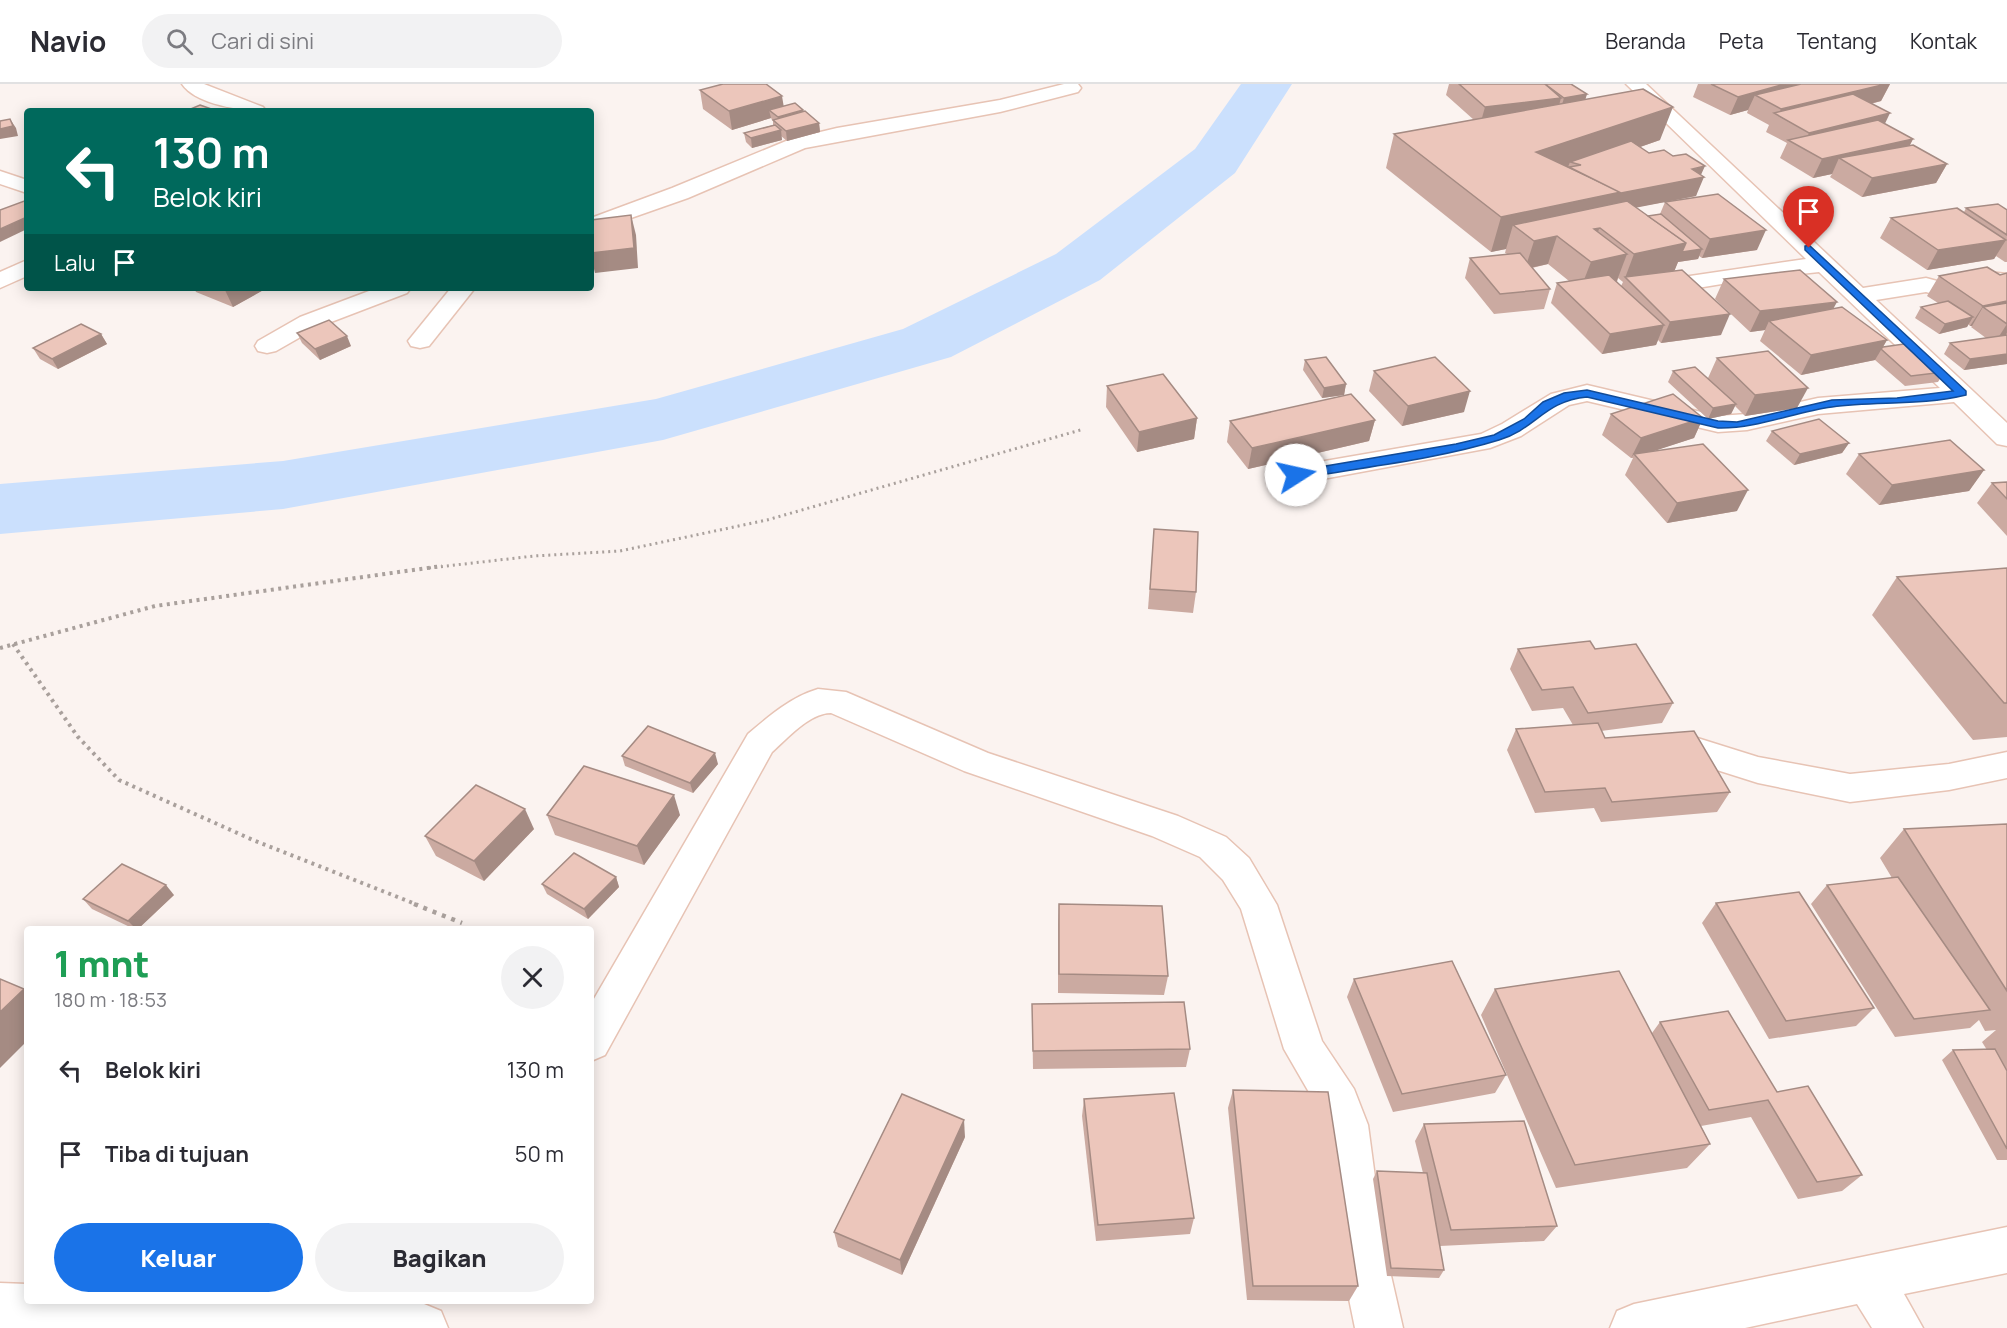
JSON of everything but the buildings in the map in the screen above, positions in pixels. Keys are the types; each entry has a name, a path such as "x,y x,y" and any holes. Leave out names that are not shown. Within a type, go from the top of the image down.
{"street":[{"path":"190,84 202,91 248,108"},
{"path":"1635,84 2007,438"},
{"path":"594,224 680,193 798,143 837,134 1000,106 1071,88"},
{"path":"0,177 24,186"},
{"path":"1629,293 1746,273 1826,264"},
{"path":"0,281 24,269"},
{"path":"1859,296 1926,285 1941,289 1989,279 1998,282 2007,281"},
{"path":"267,346 309,322 391,291"},
{"path":"420,341 461,291"},
{"path":"1296,475 1456,447 1498,437 1528,422 1546,404 1567,395 1587,393 1718,424 1737,425 1832,404 1897,401 1962,393"},
{"path":"594,1037 760,743 785,721 818,701 847,704 986,766 1165,825 1213,847 1236,869 1258,905 1304,1049 1339,1103 1347,1125 1361,1245 1378,1328"},
{"path":"1691,749 1758,770 1850,788 1949,777 2007,765"},
{"path":"1634,1328 2007,1250"},
{"path":"1867,1279 1899,1328"},
{"path":"0,1306 424,1328"}],"path":[{"path":"0,648 155,606 367,575 534,556 620,551 767,520 1084,429"},
{"path":"13,644 78,737 119,780 253,840 462,923"}],"waterway":[{"path":"0,509 283,485 663,419 927,343 1078,267 1215,161 1267,84"}],"route":[{"path":"1296,475 1456,447 1498,437 1528,422 1546,404 1567,395 1587,393 1671,411 1718,424 1737,425 1815,406 1936,398 1962,393 1809,248"}]}
